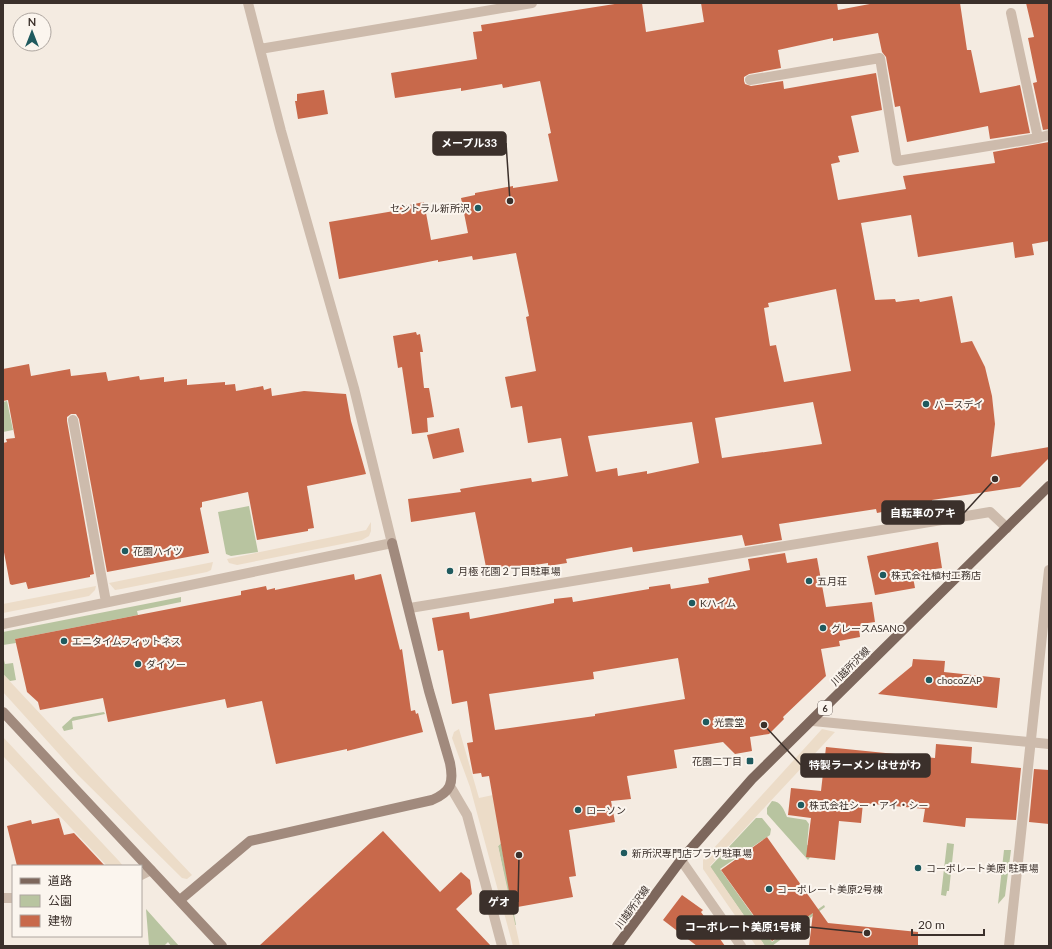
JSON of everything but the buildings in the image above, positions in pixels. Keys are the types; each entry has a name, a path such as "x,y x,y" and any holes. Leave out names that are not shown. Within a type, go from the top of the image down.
{"main road":[{"name":"川越所沢線","path":"617,946 681,860 752,779 813,721 1049,486"}],"street":[{"path":"180,900 250,842 432,800 446,793 450,786 452,773 429,691 410,608 392,543 352,380 280,130 248,3"},
{"path":"260,49 532,3"},
{"path":"1010,13 1038,138"},
{"path":"750,80 880,58 897,161 1049,135"},
{"path":"73,420 106,602"},
{"path":"410,608 990,512 1007,528"},
{"path":"3,624 392,543"},
{"path":"1009,946 1017,857 1049,570"},
{"path":"3,712 222,946"},
{"path":"813,721 1049,744"},
{"path":"450,786 467,815 502,946"},
{"path":"681,860 741,946"},
{"path":"142,875 150,870"}],"green space":[{"path":"7,401 13,430 3,432 3,402"},
{"path":"249,506 258,552 231,556 226,554 218,512"},
{"path":"181,597 181,602 137,611 138,615 15,639 16,643 3,645 3,632"},
{"path":"3,656 5,664 13,663 16,680 10,681 3,674"},
{"path":"104,712 105,714 72,721 73,729 64,731 62,727 73,717"},
{"path":"772,801 780,804 787,817 806,820 809,824 807,845 813,847 813,853 808,860 767,814 767,808"},
{"path":"756,818 762,818 771,829 770,835 720,869 772,942 824,905 825,907 772,946 765,946 710,867"},
{"path":"501,843 516,925 514,925 498,846"},
{"path":"947,843 954,844 949,891 947,891 946,896 941,895"},
{"path":"1004,850 1011,850 1005,896 998,904"},
{"path":"146,909 179,946 171,946 168,942 164,946 149,946"}],"shaded area":[{"path":"371,522 371,531 369,536 362,540 237,565 229,563 227,559 366,530"},
{"path":"213,562 211,570 207,572 115,590 109,583"},
{"path":"96,586 95,590 89,596 3,613 3,604"},
{"path":"3,674 192,875 187,879 182,878 78,775 3,692"},
{"path":"459,729 479,798 493,795 501,843 498,846 520,946 513,946 470,787 452,738 454,732"},
{"path":"822,729 835,732 710,866 765,946 756,946 703,869 703,860"},
{"path":"3,737 122,865 106,865 3,756"}],"place":[{"name":"メープル33","path":"510,201"},
{"name":"セントラル新所沢","path":"478,208"},
{"name":"バースデイ","path":"926,404"},
{"name":"自転車のアキ","path":"995,479"},
{"name":"花園ハイツ","path":"125,551"},
{"name":"月極 花園２丁目駐車場","path":"450,571"},
{"name":"株式会社植村工務店","path":"883,575"},
{"name":"五月荘","path":"809,581"},
{"name":"Kハイム","path":"692,603"},
{"name":"グレースASANO","path":"823,628"},
{"name":"エニタイムフィットネス","path":"64,641"},
{"name":"ダイソー","path":"138,664"},
{"name":"chocoZAP","path":"929,680"},
{"name":"光雲堂","path":"706,722"},
{"name":"特製ラーメン はせがわ","path":"764,725"},
{"name":"花園二丁目","path":"750,761"},
{"name":"株式会社シー・アイ・シー","path":"801,805"},
{"name":"ローソン","path":"578,810"},
{"name":"新所沢専門店プラザ駐車場","path":"624,853"},
{"name":"ゲオ","path":"519,855"},
{"name":"コーポレート美原 駐車場","path":"918,868"},
{"name":"コーポレート美原2号棟","path":"769,889"},
{"name":"コーポレート美原1号棟","path":"867,933"}]}
